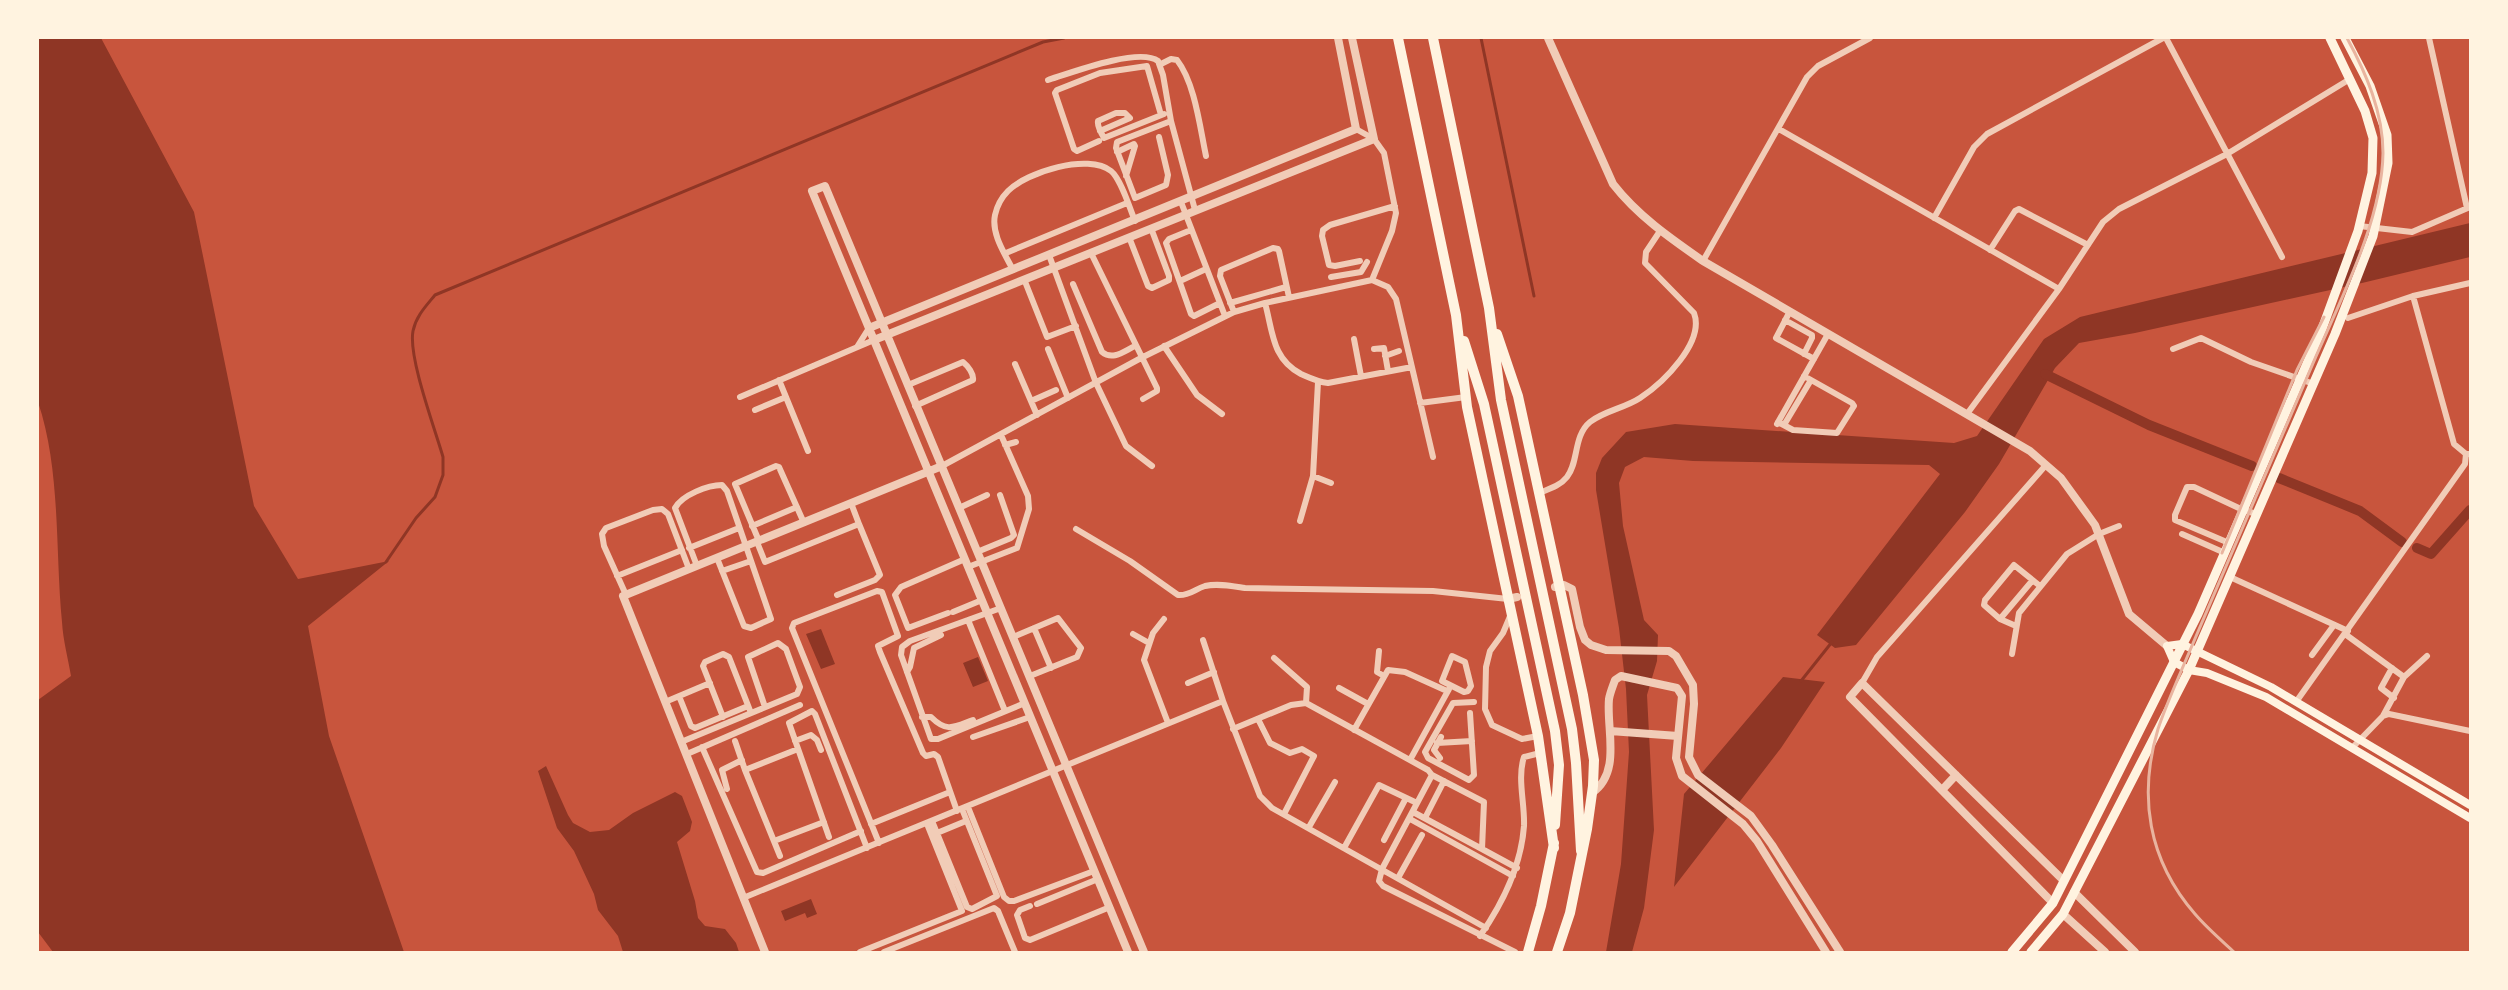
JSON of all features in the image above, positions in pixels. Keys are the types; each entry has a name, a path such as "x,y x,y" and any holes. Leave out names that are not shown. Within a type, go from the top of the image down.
{"highway":[{"path":"1398,38 1456,315 1466,397 1513,598 1511,612 1538,736 1554,848"},
{"path":"1432,38 1489,308 1501,400 1566,698 1576,763 1581,851"},
{"path":"1489,308 1518,396 1557,586 1589,726 1594,760 1592,793 1570,913 1557,952"},
{"path":"1456,315 1484,404 1551,712 1559,765 1554,848 1528,952"}],"main road":[{"path":"2012,952 2053,903 2199,614 2301,380 2358,228 2370,181 2374,150 2365,111 2330,38"},
{"path":"2031,952 2063,914 2189,670 2345,317 2347,305 2373,232 2387,169 2387,135 2370,86 2345,38"},
{"path":"2470,805 2271,687 2182,644 2167,646 2174,662 2189,670 2207,673 2266,697 2470,818"},
{"path":"2266,697 2271,687"}],"street":[{"path":"1338,38 1356,129 1374,139"},
{"path":"1352,38 1374,139 1384,153 1396,213 1392,231 1372,280"},
{"path":"1548,38 1612,184 1629,204 1660,231 1703,261 2030,451 2061,478 2095,525 2129,614 2167,646"},
{"path":"1703,261 1807,77 1818,66 1870,38"},
{"path":"1934,218 1974,147 1987,134 2164,38 2282,257"},
{"path":"2358,228 2373,232 2412,232 2469,207 2429,38"},
{"path":"1048,81 1105,62 1148,56 1161,64 1171,121 1195,210"},
{"path":"1161,64 1177,60 1182,67 1196,108 1206,156"},
{"path":"1099,141 1077,151 1074,149 1057,103 1055,93 1057,90 1100,73 1147,66 1161,115"},
{"path":"1968,414 2059,289 2103,222 2119,209 2227,154 2350,79"},
{"path":"1100,131 1128,120 1129,115 1119,112 1098,121 1100,131 1106,138 1170,112"},
{"path":"1159,137 1168,175 1166,185 1137,199 1126,176 1116,145 1119,140 1171,121"},
{"path":"857,347 869,328 1192,198 1356,129"},
{"path":"1779,129 2059,289"},
{"path":"740,397 874,340 1374,139"},
{"path":"1117,152 1134,144 1135,146 1126,176"},
{"path":"1013,270 995,231 995,214 1005,195 1022,181 1070,164 1092,164 1106,168 1114,174 1135,220"},
{"path":"1128,952 813,191 825,186 1144,952"},
{"path":"1181,202 1225,316"},
{"path":"1006,253 1127,203"},
{"path":"1333,288 1330,274 1361,272 1364,262 1329,265 1322,236 1323,230 1330,225 1395,206"},
{"path":"1990,250 2019,209 2088,244"},
{"path":"1129,237 1148,286 1152,288 1169,280 1169,276 1151,228"},
{"path":"1191,230 1169,239 1166,243 1192,315 1220,303"},
{"path":"1539,493 1558,485 1568,476 1585,427 1598,417 1641,398 1681,359 1694,336 1697,321 1694,313 1645,263 1646,252 1660,231"},
{"path":"1234,312 1220,276 1221,270 1273,248 1278,249 1289,297"},
{"path":"1091,253 1157,388 1157,391 1143,399"},
{"path":"1049,255 1096,383 1126,446 1152,466"},
{"path":"1180,281 1206,269"},
{"path":"1024,279 1047,337 1076,327"},
{"path":"765,952 623,596 942,466 1141,358 1234,312 1289,297 1372,280 1388,287 1396,300 1432,457"},
{"path":"2345,317 2413,296 2470,283"},
{"path":"1073,284 1102,352 1106,356 1114,357 1135,346"},
{"path":"1230,303 1287,287"},
{"path":"2296,702 2465,464 2468,454 2454,444 2413,296"},
{"path":"1265,303 1279,356 1289,368 1318,382 1328,383 1412,367"},
{"path":"1790,311 1776,338 1814,359"},
{"path":"1785,320 1812,335 1804,354"},
{"path":"1780,424 1828,334"},
{"path":"2173,349 2201,338 2252,362 2314,384"},
{"path":"1354,339 1361,376"},
{"path":"1164,346 1197,395 1222,414"},
{"path":"1374,349 1383,348 1388,371"},
{"path":"1048,349 1068,398"},
{"path":"1385,356 1399,351"},
{"path":"908,385 963,362 968,366 973,377 972,380 915,406"},
{"path":"1015,364 1037,415"},
{"path":"1780,424 1797,430 1835,434 1839,432 1854,404 1804,376"},
{"path":"779,380 808,452"},
{"path":"1780,424 1811,380"},
{"path":"1300,521 1313,476 1318,382"},
{"path":"1031,401 1056,390"},
{"path":"755,410 786,397"},
{"path":"1420,403 1466,397"},
{"path":"982,600 908,628 895,595 901,587 967,563 982,562 1019,546 1029,509 1028,496 1013,468 1001,435"},
{"path":"1005,445 1016,442"},
{"path":"2046,465 1877,657 1862,683 1850,697 2053,903"},
{"path":"804,523 779,467 776,466 735,484 765,563 859,524"},
{"path":"1313,476 1331,483"},
{"path":"693,568 689,548 675,508 681,500 715,485 722,485 727,491 772,617 770,620 751,628 744,626 717,558"},
{"path":"2227,548 2175,520 2175,514 2187,487 2191,486 2257,514"},
{"path":"959,508 987,495"},
{"path":"977,552 1014,535 1000,495"},
{"path":"837,595 875,580 880,575 851,503"},
{"path":"752,526 797,507"},
{"path":"626,595 604,546 602,534 606,528 653,510 662,509 668,514 682,550 693,568"},
{"path":"2012,654 2019,613 2040,586 2067,554 2099,534 2119,526"},
{"path":"689,548 740,528"},
{"path":"1076,529 1130,561 1178,595 1193,593 1202,587 1224,585 1245,588 1433,591 1513,598"},
{"path":"2182,534 2227,548"},
{"path":"617,576 682,550"},
{"path":"722,571 751,561"},
{"path":"2016,626 2000,619 1983,603 2011,567 2016,566 2040,586"},
{"path":"2230,577 2334,625 2404,677"},
{"path":"2000,619 2032,581"},
{"path":"1557,586 1568,586 1575,596 1580,627 1585,640 1591,645 1606,650 1669,651 1676,656 1693,685 1694,704 1689,757 1698,775 1751,816 1840,952"},
{"path":"879,843 792,628 794,623 877,591 882,592 898,636 882,642 878,646 880,652 923,753 926,756 934,754 938,757 950,792 962,809 1004,897 1009,901 1014,901 1096,875"},
{"path":"1000,608 905,644 900,651 929,736 935,740 1025,703"},
{"path":"1511,612 1503,633 1490,651 1486,667 1485,709 1492,725 1522,739 1538,736"},
{"path":"1013,637 1058,618 1081,648 1077,657 1030,676"},
{"path":"1164,619 1153,633 1144,663 1168,723"},
{"path":"968,620 1005,711"},
{"path":"2312,655 2334,625"},
{"path":"1034,628 1051,668"},
{"path":"1133,634 1149,643"},
{"path":"907,672 914,648 941,635"},
{"path":"1203,639 1233,729 1260,796 1272,808 1310,827 1486,928"},
{"path":"681,742 797,694 800,687 786,649 778,644 748,657 765,707"},
{"path":"1379,651 1376,667 1377,672 1384,676"},
{"path":"723,717 703,664 727,655 748,706 753,712"},
{"path":"1354,730 1388,670 1396,670 1449,689 1464,692 1471,688 1465,662 1454,656 1451,657 1442,677 1442,681 1449,689"},
{"path":"2352,748 2383,716 2404,677 2427,656"},
{"path":"1274,658 1307,687 1306,703"},
{"path":"2392,668 2381,688 2394,698"},
{"path":"1188,683 1214,672"},
{"path":"1592,793 1599,788 1609,770 1609,697 1615,680 1621,676 1677,688 1682,696 1678,736 1678,769 1689,783 1743,824 1826,952"},
{"path":"665,702 710,683"},
{"path":"1862,683 2064,881"},
{"path":"1339,688 1368,704"},
{"path":"1410,760 1449,689"},
{"path":"679,696 693,728 748,706"},
{"path":"743,898 1066,767 1223,700"},
{"path":"1470,713 1474,775 1471,779 1466,780 1436,760 1426,757 1425,752 1451,704 1455,701 1474,702"},
{"path":"1233,729 1291,705 1306,703 1484,802 1482,849"},
{"path":"687,754 800,705"},
{"path":"829,837 789,723 814,712 867,848"},
{"path":"2383,716 2394,714 2470,731"},
{"path":"922,717 931,717 940,726 947,728 973,720"},
{"path":"974,737 1030,717"},
{"path":"1258,719 1270,742 1290,753 1302,749 1314,756 1284,814"},
{"path":"1610,731 1678,736"},
{"path":"795,741 811,735 817,740 822,750"},
{"path":"1472,741 1439,740 1434,753 1436,760 1418,803 1382,869 1379,881 1383,886 1515,952"},
{"path":"735,741 780,856"},
{"path":"705,746 757,872 763,873 861,831"},
{"path":"746,770 798,749"},
{"path":"1480,936 1517,868 1524,826 1522,762 1526,755 1540,753"},
{"path":"727,789 722,770 742,760"},
{"path":"1942,790 1956,775"},
{"path":"1425,818 1444,781"},
{"path":"1310,827 1335,782"},
{"path":"1344,848 1376,787 1382,785 1418,803"},
{"path":"872,824 950,792"},
{"path":"1384,840 1407,798"},
{"path":"930,823 937,833 967,907 970,909 979,906 996,896 962,809"},
{"path":"1412,815 1425,818 1517,868"},
{"path":"1412,815 1423,826 1513,876"},
{"path":"937,833 966,821"},
{"path":"774,841 824,822"},
{"path":"860,952 962,911 930,823"},
{"path":"1398,878 1423,826"},
{"path":"1096,875 1017,913 1017,919 1026,938 1030,940 1110,907"},
{"path":"2074,892 2135,952"},
{"path":"884,952 994,908 998,912 1015,952"},
{"path":"2063,914 2105,952"}],"shaded area":[{"path":"38,38 101,38 194,212 254,506 298,579 389,561 308,626 329,736 404,952 53,952 38,932 38,700 71,676 64,642 54,483 45,428 38,402"},
{"path":"2470,223 2470,257 2135,333 2079,343 2055,368 1999,464 1965,512 1856,645 1835,648 1817,635 1940,474 1929,465 1693,461 1644,457 1625,467 1619,483 1623,526 1644,620 1658,635 1657,661 1647,695 1654,830 1644,908 1632,952 1606,952 1621,864 1629,752 1626,689 1619,628 1596,490 1596,473 1602,458 1626,432 1675,424 1954,443 1977,436 2044,339 2080,317"},
{"path":"821,629 835,664 821,669 806,634"},
{"path":"978,657 988,681 973,687 963,663"},
{"path":"1783,677 1825,682 1781,748 1674,887 1684,794"},
{"path":"546,766 573,823 590,832 609,830 633,813 675,792 682,796 692,822 690,831 677,842 698,918 705,926 725,929 736,943 739,952 623,952 618,936 598,910 594,894 574,851 557,828 538,771"},
{"path":"811,899 817,914 807,918 805,913 785,921 781,911"}],"waterway":[{"path":"386,562 416,518 435,497 443,475 443,457 418,375 413,343 416,321 435,295 1043,42 1064,38"},
{"path":"1481,38 1534,296"},
{"path":"2045,374 2149,425 2252,466"},
{"path":"2279,478 2360,511 2402,542"},
{"path":"2417,548 2431,554 2470,510"},
{"path":"1801,681 1832,642"}],"railway":[{"path":"2234,952 2195,914 2179,893 2157,849 2151,826 2149,803 2152,754 2167,706 2357,263 2375,207 2381,180 2383,153 2380,123 2367,79 2347,38"},
{"path":"2222,553 2297,370 2324,317"}]}
